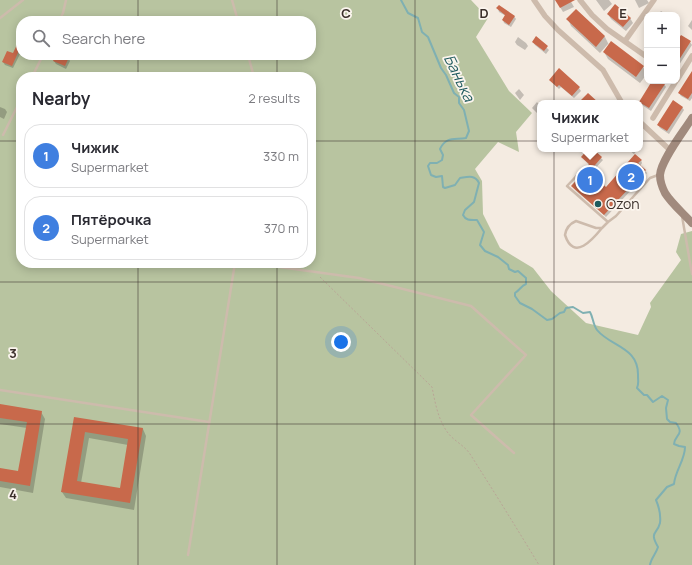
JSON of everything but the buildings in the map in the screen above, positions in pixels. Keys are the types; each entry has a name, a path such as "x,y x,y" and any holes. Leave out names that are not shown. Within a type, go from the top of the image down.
{"street":[{"path":"534,0 545,16 558,30 603,70 620,100"},
{"path":"580,0 592,15 607,29 644,54"},
{"path":"625,41 654,0"},
{"path":"680,74 692,56"},
{"path":"653,118 674,84"},
{"path":"692,118 671,151 662,167 660,174 664,192 692,223"},
{"path":"643,125 671,151"}],"lane":[{"path":"0,18 23,0"},
{"path":"62,16 66,0"},
{"path":"232,0 237,16"},
{"path":"34,72 40,60"},
{"path":"249,60 253,72"},
{"path":"3,134 16,109"},
{"path":"583,168 567,186 608,222"},
{"path":"602,228 596,228 576,220 568,226 565,235 569,243 573,246 578,248 583,247 616,216 650,178 660,174"},
{"path":"683,214 682,220 692,274"},
{"path":"188,555 234,268"},
{"path":"287,268 359,278 471,306 526,355 471,415 514,453"},
{"path":"0,390 210,422"}],"path":[{"path":"315,272 432,387 442,423 448,434 466,448 508,513 539,565"}],"green space":[{"path":"0,0 471,0 488,18 476,37 509,91 532,113 516,132 519,152 498,142 475,169 482,181 483,214 500,248 533,268 551,291 586,323 638,335 651,307 650,303 681,260 676,252 681,234 692,231 692,565 0,565"}],"waterway":[{"name":"Банька","path":"401,0 408,13 418,18 422,32 428,37 441,68 446,75 454,93 459,97 459,103 464,110 469,131 466,138 451,139 442,145 440,149 443,155 442,160 437,163 430,163 428,166 431,175 436,177 442,176 443,187 445,188 455,185 460,178 473,177 477,180 479,183 474,202 465,210 463,215 467,219 477,220 484,232 480,245 485,251 498,257 508,265 509,269 515,272 518,271 526,278 526,284 515,293 515,296 520,303 532,309 547,320 552,319 564,312 566,308 573,307 583,313 590,312 597,330 603,336 623,348 634,359 637,366 637,388 644,395 647,395 653,402 662,396 668,400 666,408 667,419 670,422 676,423 680,430 674,444 685,447 685,452 674,484 667,487 656,500 660,511 660,523 654,534 654,538 658,547 650,565"}],"place":[{"name":"Пятёрочка","path":"631,177"},
{"name":"Чижик","path":"590,180"},
{"name":"Ozon","path":"598,204"}]}
